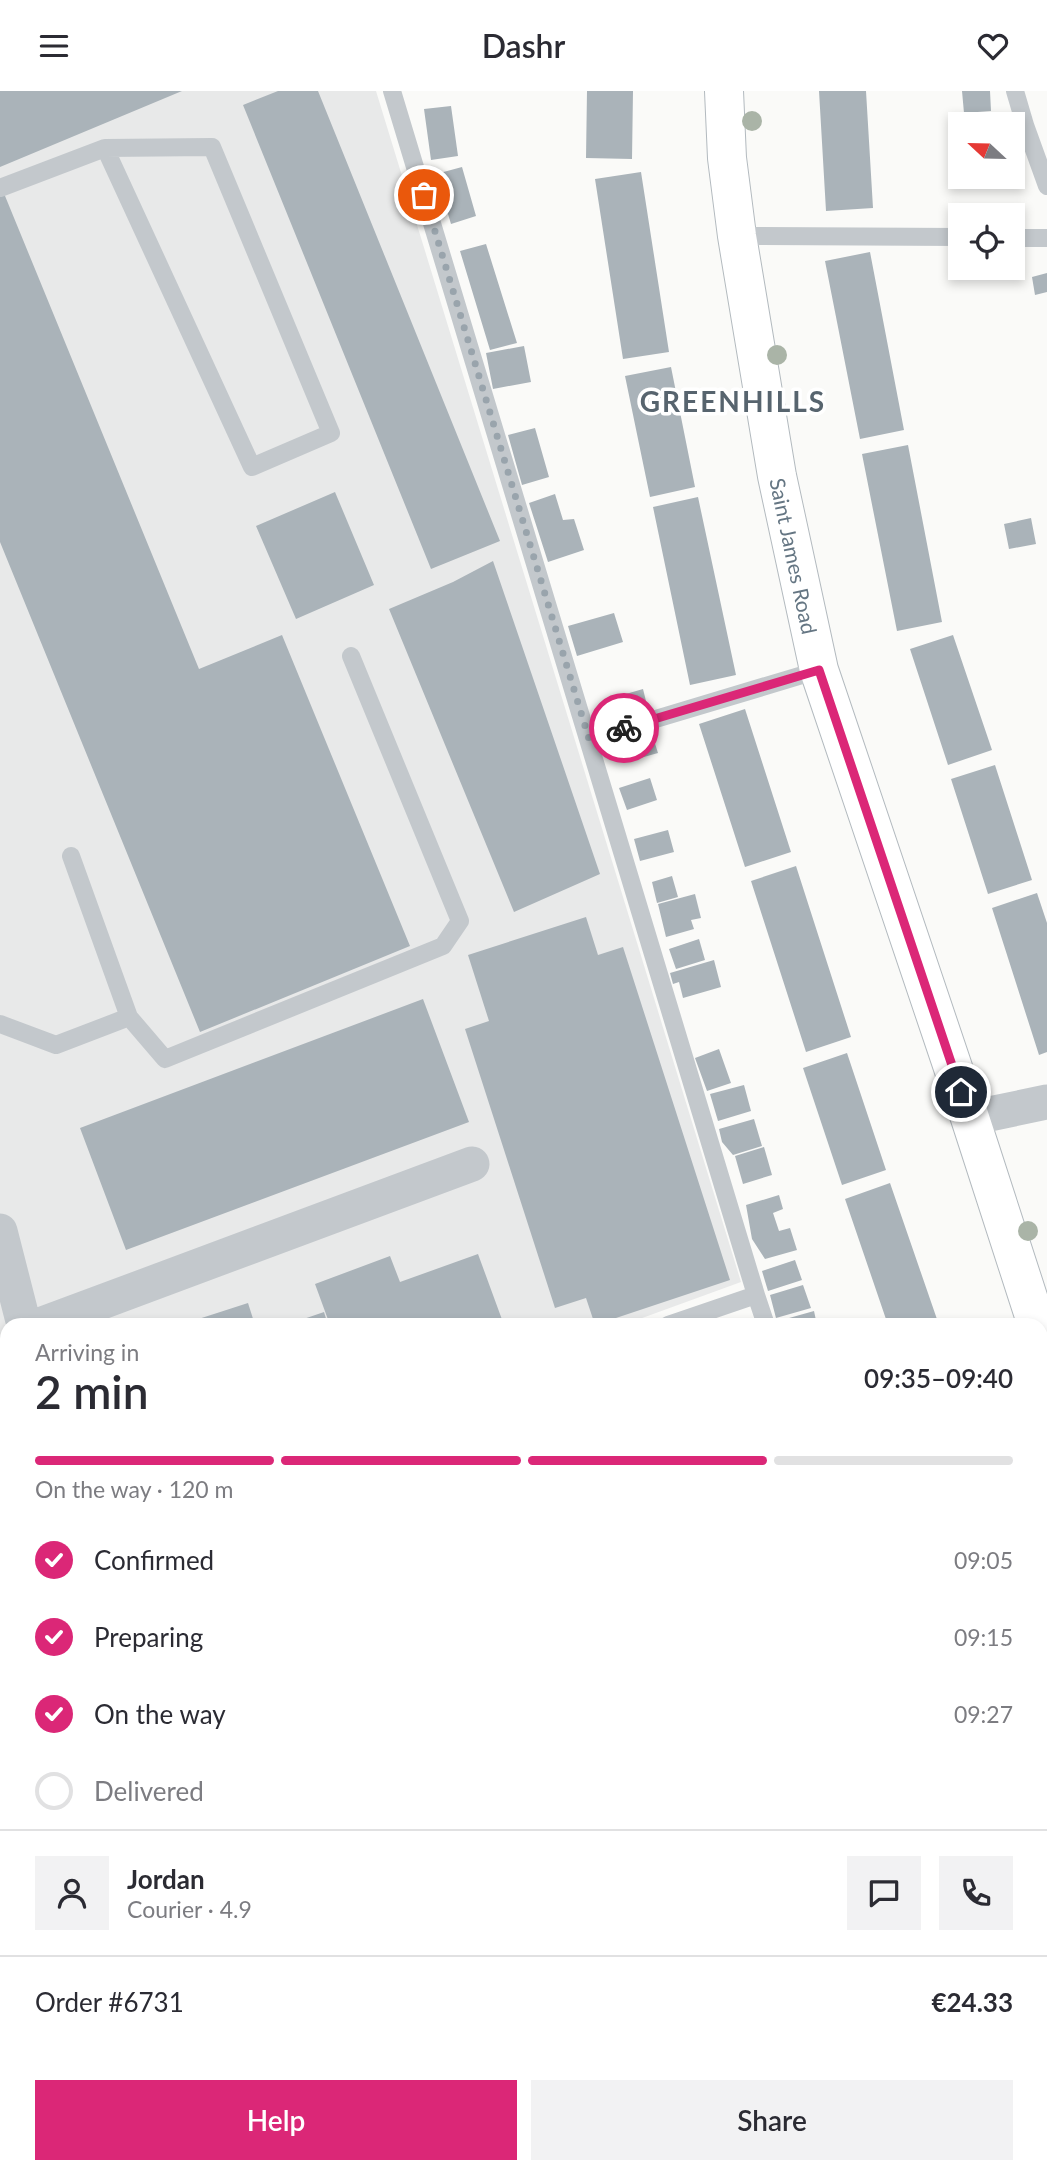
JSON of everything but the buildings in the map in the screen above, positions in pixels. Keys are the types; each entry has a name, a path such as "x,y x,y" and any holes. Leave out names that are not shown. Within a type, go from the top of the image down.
{"street":[{"name":"Saint James Road","path":"724,91 727,158 737,236 777,476 819,670 1035,1318"},
{"path":"970,1118 1047,1102"},
{"path":"59,1318 472,1164"},
{"path":"0,1231 22,1318"}],"lane":[{"path":"392,91 764,1318"},
{"path":"1016,91 1047,186"},
{"path":"0,188 105,148 212,147 331,433 252,467 105,148"},
{"path":"737,236 948,237"},
{"path":"1025,237 1047,238"},
{"path":"71,856 129,1017 165,1059 443,946 460,921 351,656"},
{"path":"589,739 819,670"},
{"path":"0,1024 56,1045 129,1017"},
{"path":"689,1318 756,1295"}],"shaded area":[{"path":"0,91 376,91 741,1282 642,1318 0,1318"}],"way so far":[{"path":"424,195 589,739 624,728"}],"district":[{"name":"GREENHILLS","path":"733,401"}],"route":[{"path":"624,728 819,670 961,1092"}]}
